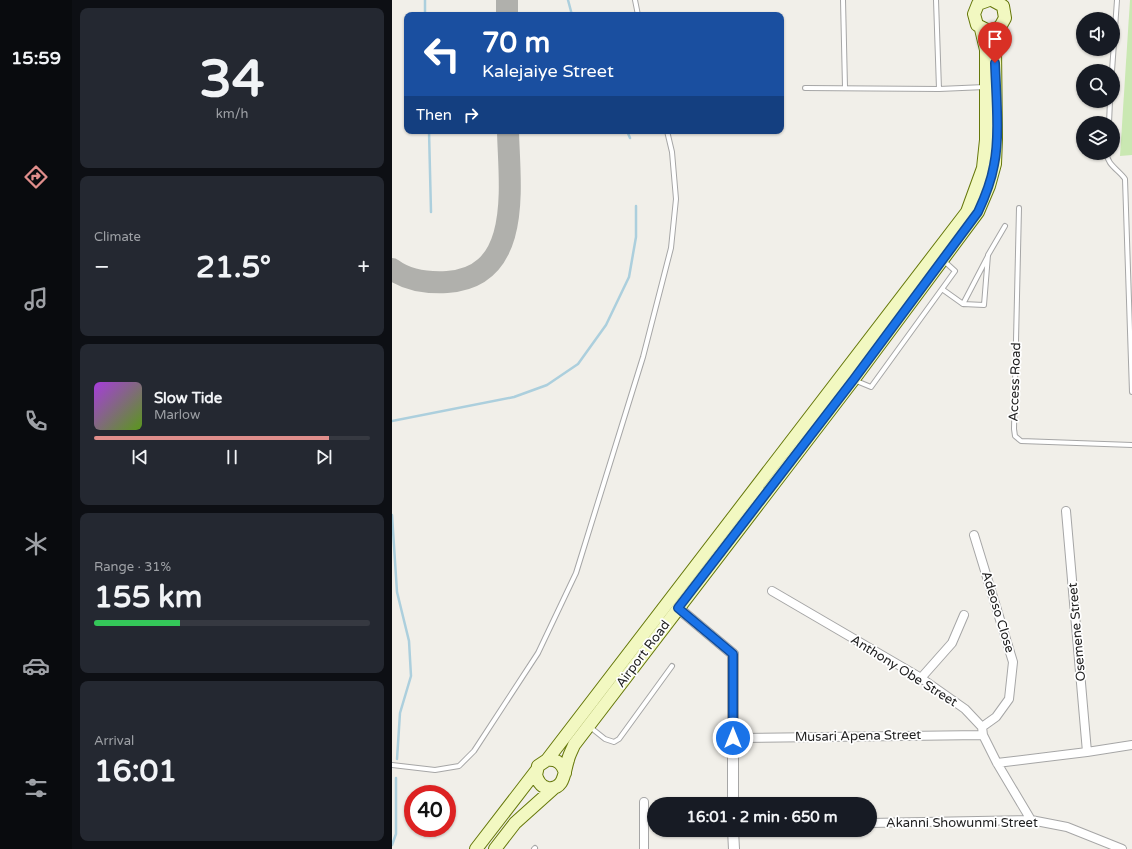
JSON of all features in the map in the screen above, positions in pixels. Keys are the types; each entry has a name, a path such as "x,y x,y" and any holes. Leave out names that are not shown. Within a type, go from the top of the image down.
{"main road":[{"path":"1002,0 1005,13 1005,18 1000,27 989,31 981,29 977,25 974,14 985,1 1003,6 1005,13"},
{"name":"Airport Road","path":"565,773 574,745 854,379 944,260 978,212 989,186 995,164 995,48 1000,27"},
{"name":"Airport Road","path":"547,760 967,212 983,168 986,140 986,50 981,29"},
{"path":"476,849 542,762 547,760 557,761 561,764 565,773 562,782 515,823 495,849"},
{"path":"536,770 536,775 540,784 544,787 554,788"}],"street":[{"name":"Osemene Street","path":"1066,511 1087,752"},
{"name":"Adeoso Close","path":"974,535 1013,662 1009,699 996,718 982,731"},
{"name":"Anthony Obe Street","path":"772,591 921,678 965,710 982,731 997,763 1031,820"},
{"path":"678,608 733,654 733,797"},
{"path":"921,678 952,643 964,615"},
{"name":"Musari Apena Street","path":"733,738 982,731"},
{"path":"997,763 1132,745"},
{"path":"644,802 644,849"},
{"name":"Akanni Showunmi Street","path":"877,822 1031,820 1067,827 1122,849"},
{"path":"733,837 734,849"}],"lane":[{"path":"635,0 637,12"},
{"path":"843,0 845,87"},
{"path":"936,0 939,89"},
{"path":"1112,64 1117,0"},
{"path":"805,88 845,87 939,89 986,87"},
{"path":"392,765 435,770 459,766 474,751 538,653 576,573 643,357 671,248 676,199 672,152 668,134"},
{"path":"1108,160 1110,164 1120,171 1125,179 1132,392"},
{"name":"Access Road","path":"1019,208 1015,436 1021,441 1132,445"},
{"path":"963,304 988,255 1005,226"},
{"path":"942,289 963,304 984,305 988,255"},
{"path":"854,379 871,387 955,271 944,260"},
{"path":"589,726 604,739 614,742 619,739 672,666"}],"green space":[{"path":"1130,0 1132,0 1132,155 1120,156"}],"waterway":[{"path":"425,0 425,12"},
{"path":"568,0 571,12"},
{"path":"429,134 431,212"},
{"path":"628,134 630,138"},
{"path":"392,421 514,397 547,385 578,364 606,325 629,277 636,237 636,206"},
{"path":"392,515 397,592 409,641 411,676 400,713 397,759"},
{"path":"392,845 396,834 396,778"}],"taxiway":[{"path":"507,0 507,12"},
{"path":"392,269 411,279 447,282 472,276 489,264 500,246 507,224 510,176 508,134"}],"route":[{"path":"733,738 733,654 678,608 961,238 978,212 989,186 995,164 995,63"}]}
